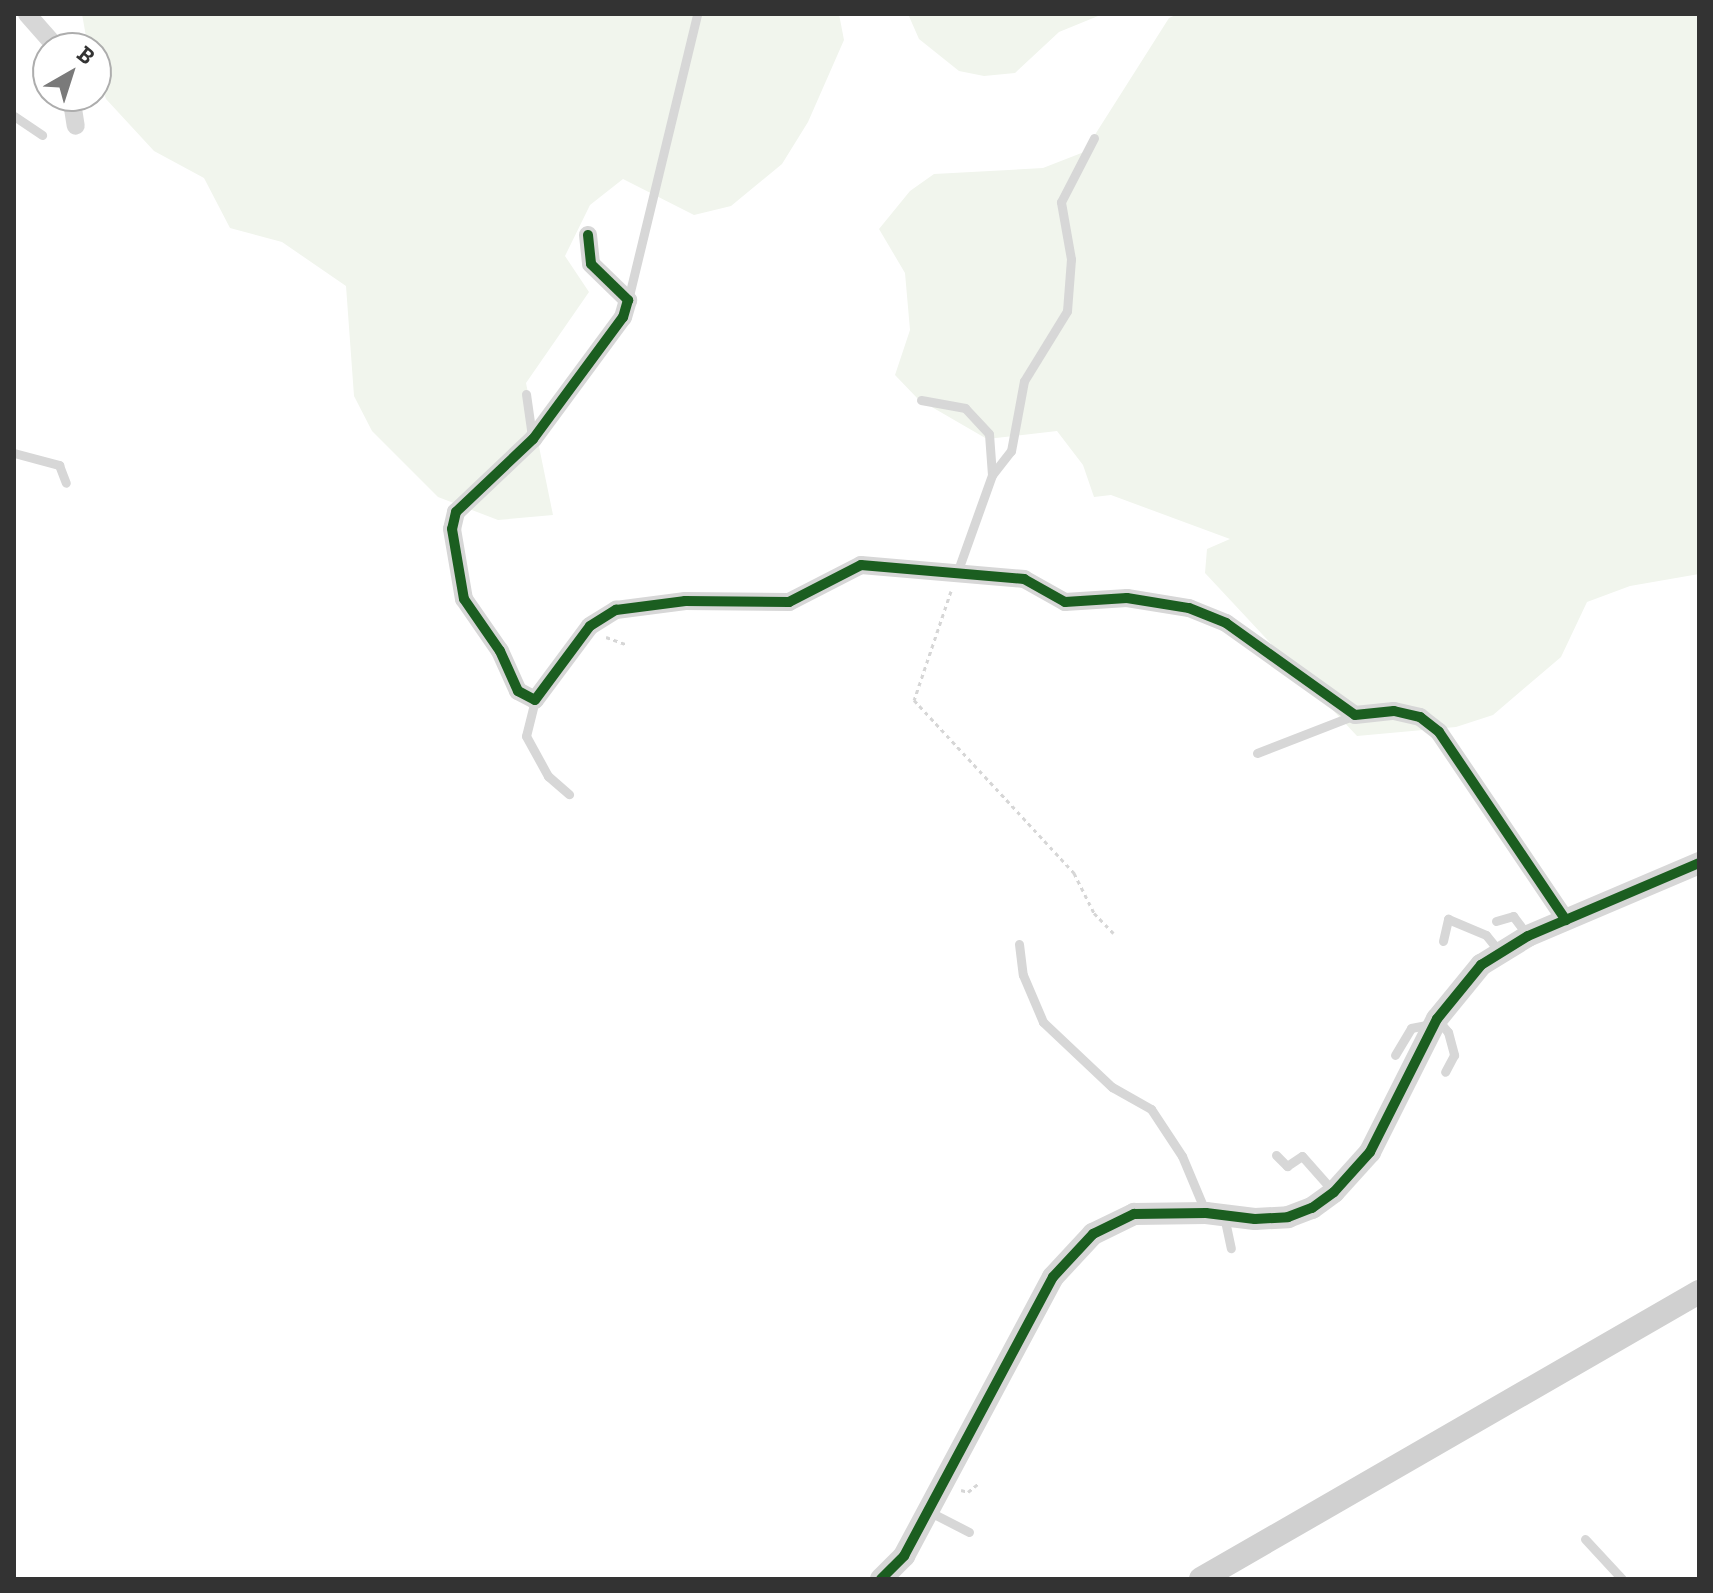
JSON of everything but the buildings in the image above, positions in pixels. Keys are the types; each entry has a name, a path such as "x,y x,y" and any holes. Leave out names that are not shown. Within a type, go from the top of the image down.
{"main road":[{"path":"1201,1579 1699,1292"}],"street":[{"path":"27,14 43,32"},
{"path":"74,112 76,126"},
{"path":"588,235 591,264 628,300 614,332 533,439 465,501 452,529 472,617 500,651 513,685 535,700 590,626 616,610 685,601 789,602 861,565 1024,579 1056,601 1127,598 1207,614 1355,715 1394,711 1420,717 1439,732 1464,762 1566,920"},
{"path":"890,1577 928,1511 1024,1326 1073,1253 1093,1234 1134,1214 1288,1217 1334,1192 1384,1131 1436,1022 1453,994 1499,951 1699,863"}],"lane":[{"path":"628,300 697,14"},
{"path":"14,116 42,135"},
{"path":"957,573 992,475 1011,451 1024,381 1067,311 1071,259 1061,202 1094,138"},
{"path":"526,394 533,439"},
{"path":"921,400 965,408 981,421 989,434 992,475"},
{"path":"14,453 59,465 66,483"},
{"path":"535,700 526,736 548,776 569,794"},
{"path":"1257,753 1355,715"},
{"path":"1496,921 1513,916 1528,936"},
{"path":"1443,941 1448,919 1486,935 1499,951"},
{"path":"1019,944 1023,975 1043,1022 1112,1087 1151,1109 1182,1156 1231,1248"},
{"path":"1395,1055 1411,1028 1425,1021 1436,1022 1448,1032 1454,1055 1445,1072"},
{"path":"1276,1155 1287,1166 1302,1156 1334,1192"},
{"path":"928,1511 969,1532"},
{"path":"1585,1539 1622,1579"}],"path":[{"path":"957,573 914,700 1074,873 1094,913 1113,933"},
{"path":"590,626 628,645"}],"shaded area":[{"path":"82,14 839,14 844,40 808,122 782,164 731,206 694,215 623,179 590,205 565,256 589,292 526,383 553,515 498,520 438,497 372,431 354,396 346,286 282,242 230,228 204,178 154,151 112,106 112,32 85,32"},
{"path":"908,14 1103,14 1059,32 1015,73 984,76 959,71 919,39"},
{"path":"1178,14 1699,14 1699,574 1630,586 1587,602 1561,657 1493,715 1456,727 1357,736 1205,573 1207,549 1230,539 1111,495 1094,497 1083,465 1057,431 987,439 918,399 895,375 910,330 905,273 879,229 910,191 934,174 1043,168 1084,152 1169,18"}],"cycle path":[{"path":"588,235 591,264 628,300 623,317 533,439 456,512 452,529 464,599 500,651 518,691 535,700 590,626 616,610 685,601 789,602 861,565 1024,579 1065,602 1127,598 1189,608 1226,623 1355,715 1394,711 1420,717 1439,732 1566,920"},
{"path":"881,1579 904,1556 1053,1277 1093,1234 1134,1214 1206,1213 1255,1219 1288,1217 1312,1208 1334,1192 1370,1152 1437,1019 1481,965 1528,936 1699,863"}]}
